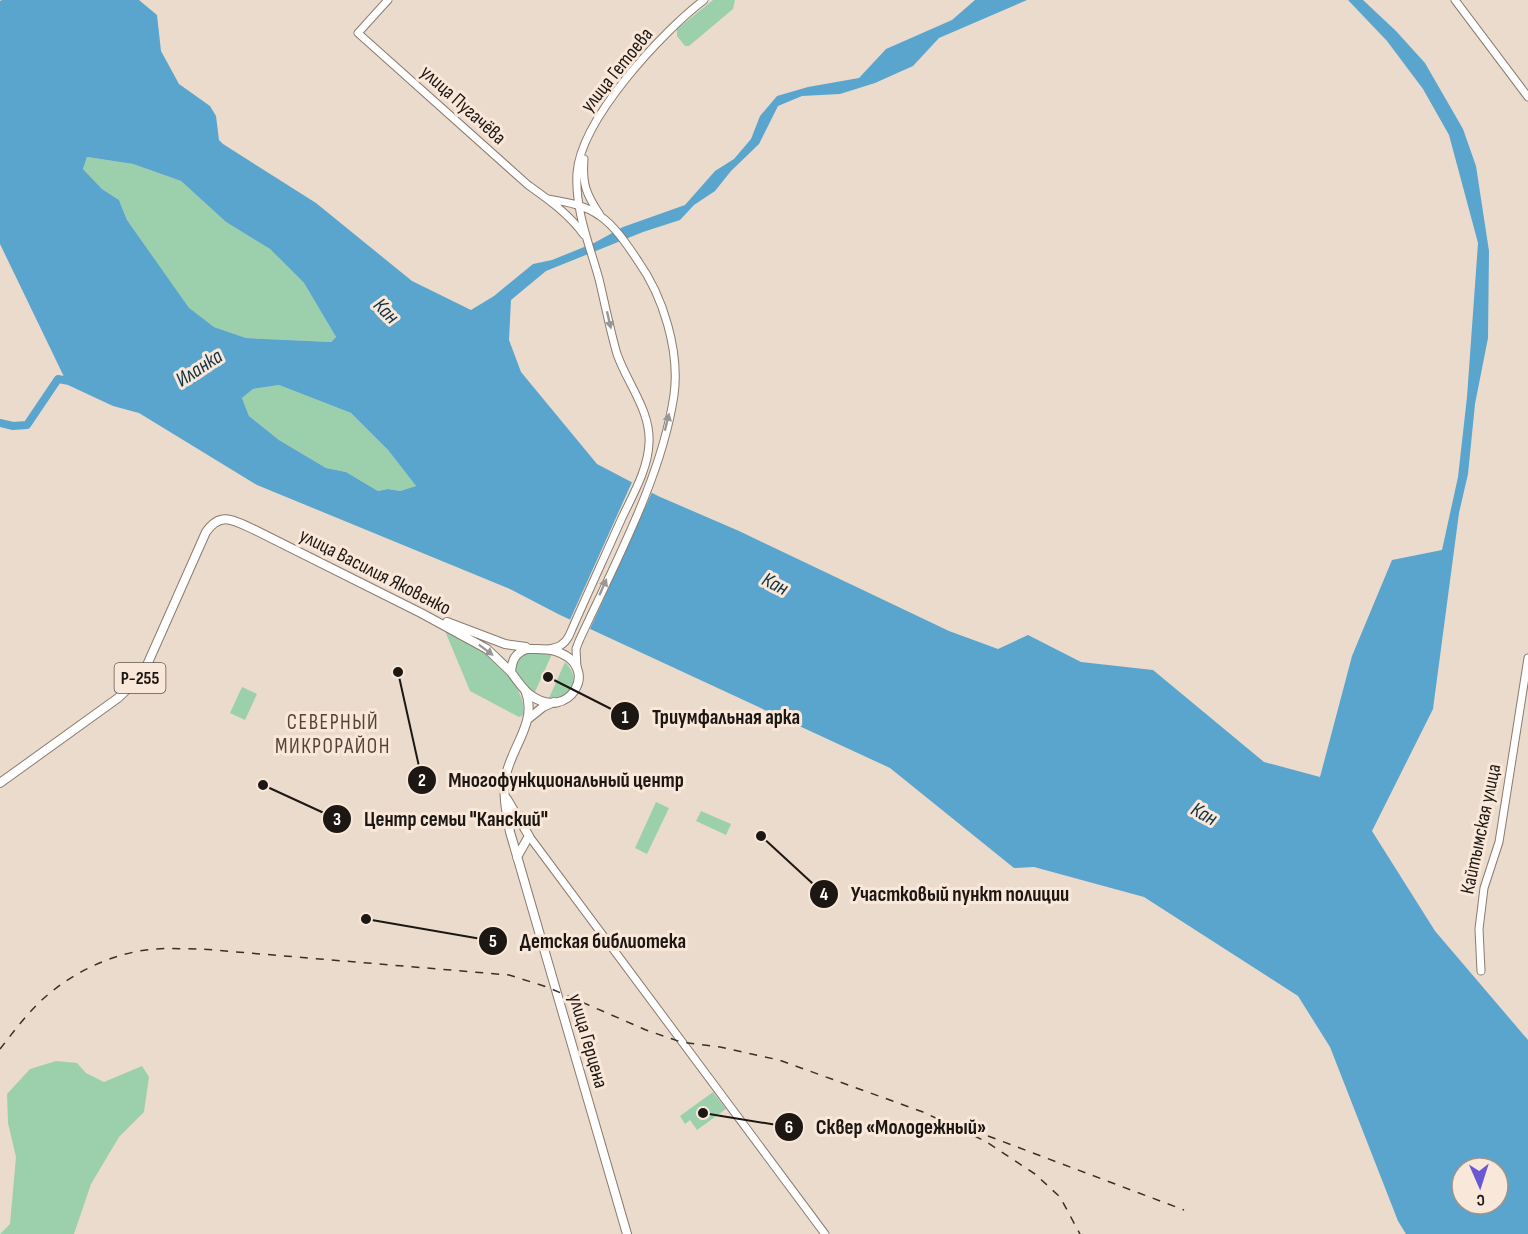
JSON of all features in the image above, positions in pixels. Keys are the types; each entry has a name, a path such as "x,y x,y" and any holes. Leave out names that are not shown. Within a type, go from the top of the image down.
{"main road":[{"name":"улица Пугачёва","path":"388,0 358,33 528,185 573,220 585,237"},
{"name":"улица Гетоева","path":"587,138 598,116 644,59 681,19 704,0"},
{"path":"1455,0 1528,97"},
{"path":"547,649 560,647 569,636 642,474 649,444 645,415 626,377 617,352 578,205 577,171 587,138"},
{"path":"528,719 543,707 562,701 574,693 579,681 576,649 652,479 674,394 672,349 662,305 647,273 629,247 600,216 584,189 582,173 587,138"},
{"path":"548,199 578,205 600,216"},
{"name":"улица Василия Яковенко","path":"0,783 118,698 143,674 206,532 215,522 230,519 250,527 422,613 487,649 511,672"},
{"name":"Р-255","path":"422,613 505,644 537,649"},
{"name":"Р-255","path":"555,702 537,699 525,690 511,672 512,661 518,652 527,649 547,649 566,656 577,668"},
{"name":"Кайтымская улица","path":"1481,971 1479,928 1484,888 1499,842 1528,658"},
{"path":"525,690 528,697 528,719 505,778 504,793 512,810 825,1234"},
{"name":"улица Герцена","path":"504,793 510,832 627,1234"},
{"path":"517,857 529,836"}],"green space":[{"path":"713,0 735,0 733,9 689,46 685,46 677,36 677,29"},
{"path":"87,157 133,164 181,181 226,222 270,249 304,283 336,337 331,342 246,338 214,327 189,309 127,220 119,200 102,189 83,169"},
{"path":"279,385 351,413 388,450 416,486 400,491 388,489 378,491 346,472 326,468 279,440 249,416 242,398 253,389"},
{"path":"445,631 471,644 499,665 520,694 524,709 522,716 519,717 470,691"},
{"path":"525,652 552,654 534,694 515,671 515,662"},
{"path":"565,662 573,674 571,690 568,695 549,698"},
{"path":"242,687 257,694 245,720 230,713"},
{"path":"656,802 669,808 647,854 635,848"},
{"path":"701,811 731,824 726,835 696,821"},
{"path":"56,1061 77,1063 86,1073 104,1082 142,1066 149,1077 144,1112 119,1137 91,1184 74,1234 0,1234 10,1224 16,1157 8,1123 7,1094 30,1069"},
{"path":"713,1092 726,1109 697,1130 690,1120 685,1124 680,1116"}],"water":[{"name":"Кан","path":"2,0 139,0 157,15 161,51 179,84 210,106 216,116 219,140 223,144 316,203 412,281 471,310 494,296 533,264 552,260 594,243 623,227 685,205 715,171 734,159 751,139 760,116 777,96 808,87 859,78 886,49 952,20 975,0 1027,0 939,38 913,66 875,83 840,94 802,96 778,106 759,144 731,171 715,191 694,205 680,220 643,232 546,271 511,300 509,340 521,372 597,464 658,496 739,531 949,631 998,649 1028,635 1081,662 1153,670 1264,762 1320,777 1352,656 1392,560 1442,550 1458,477 1467,397 1478,243 1449,135 1423,89 1387,41 1348,0 1363,0 1425,63 1463,129 1476,166 1489,251 1488,338 1475,404 1468,474 1459,513 1433,709 1372,831 1435,931 1528,1040 1528,1234 1406,1234 1398,1221 1330,1047 1298,996 1144,897 1034,867 1014,868 890,768 560,615 510,589 257,485 139,413 113,406 68,385 0,244 0,1","holes":["87,157 133,164 181,181 226,222 270,249 304,283 336,337 331,342 246,338 214,327 189,308 127,220 119,200 102,189 83,169","279,385 351,413 388,450 416,486 400,491 388,489 378,491 346,472 326,468 279,440 249,416 242,398 253,389"]}],"pier":[{"path":"633,480 653,490 589,631 569,622"}],"waterway":[{"name":"Иланка","path":"0,423 13,426 27,425 58,379 75,382"}],"railway":[{"path":"0,1049 36,1005 61,984 99,963 141,951 202,949 509,975 547,987 646,1030 681,1042 720,1047 779,1060 923,1112 985,1141 1035,1174 1060,1197 1080,1234"},
{"path":"988,1136 1184,1210"}],"place":[{"name":"Многофункциональный центр","path":"398,672"},
{"name":"Триумфальная арка","path":"548,677"},
{"name":"Центр семьи \"Канский\"","path":"263,785"},
{"name":"Участковый пункт полиции","path":"761,836"},
{"name":"Детская библиотека","path":"366,919"},
{"name":"Сквер «Молодежный»","path":"703,1113"}],"district":[{"name":"СЕВЕРНЫЙ МИКРОРАЙОН","path":"333,734"}]}
